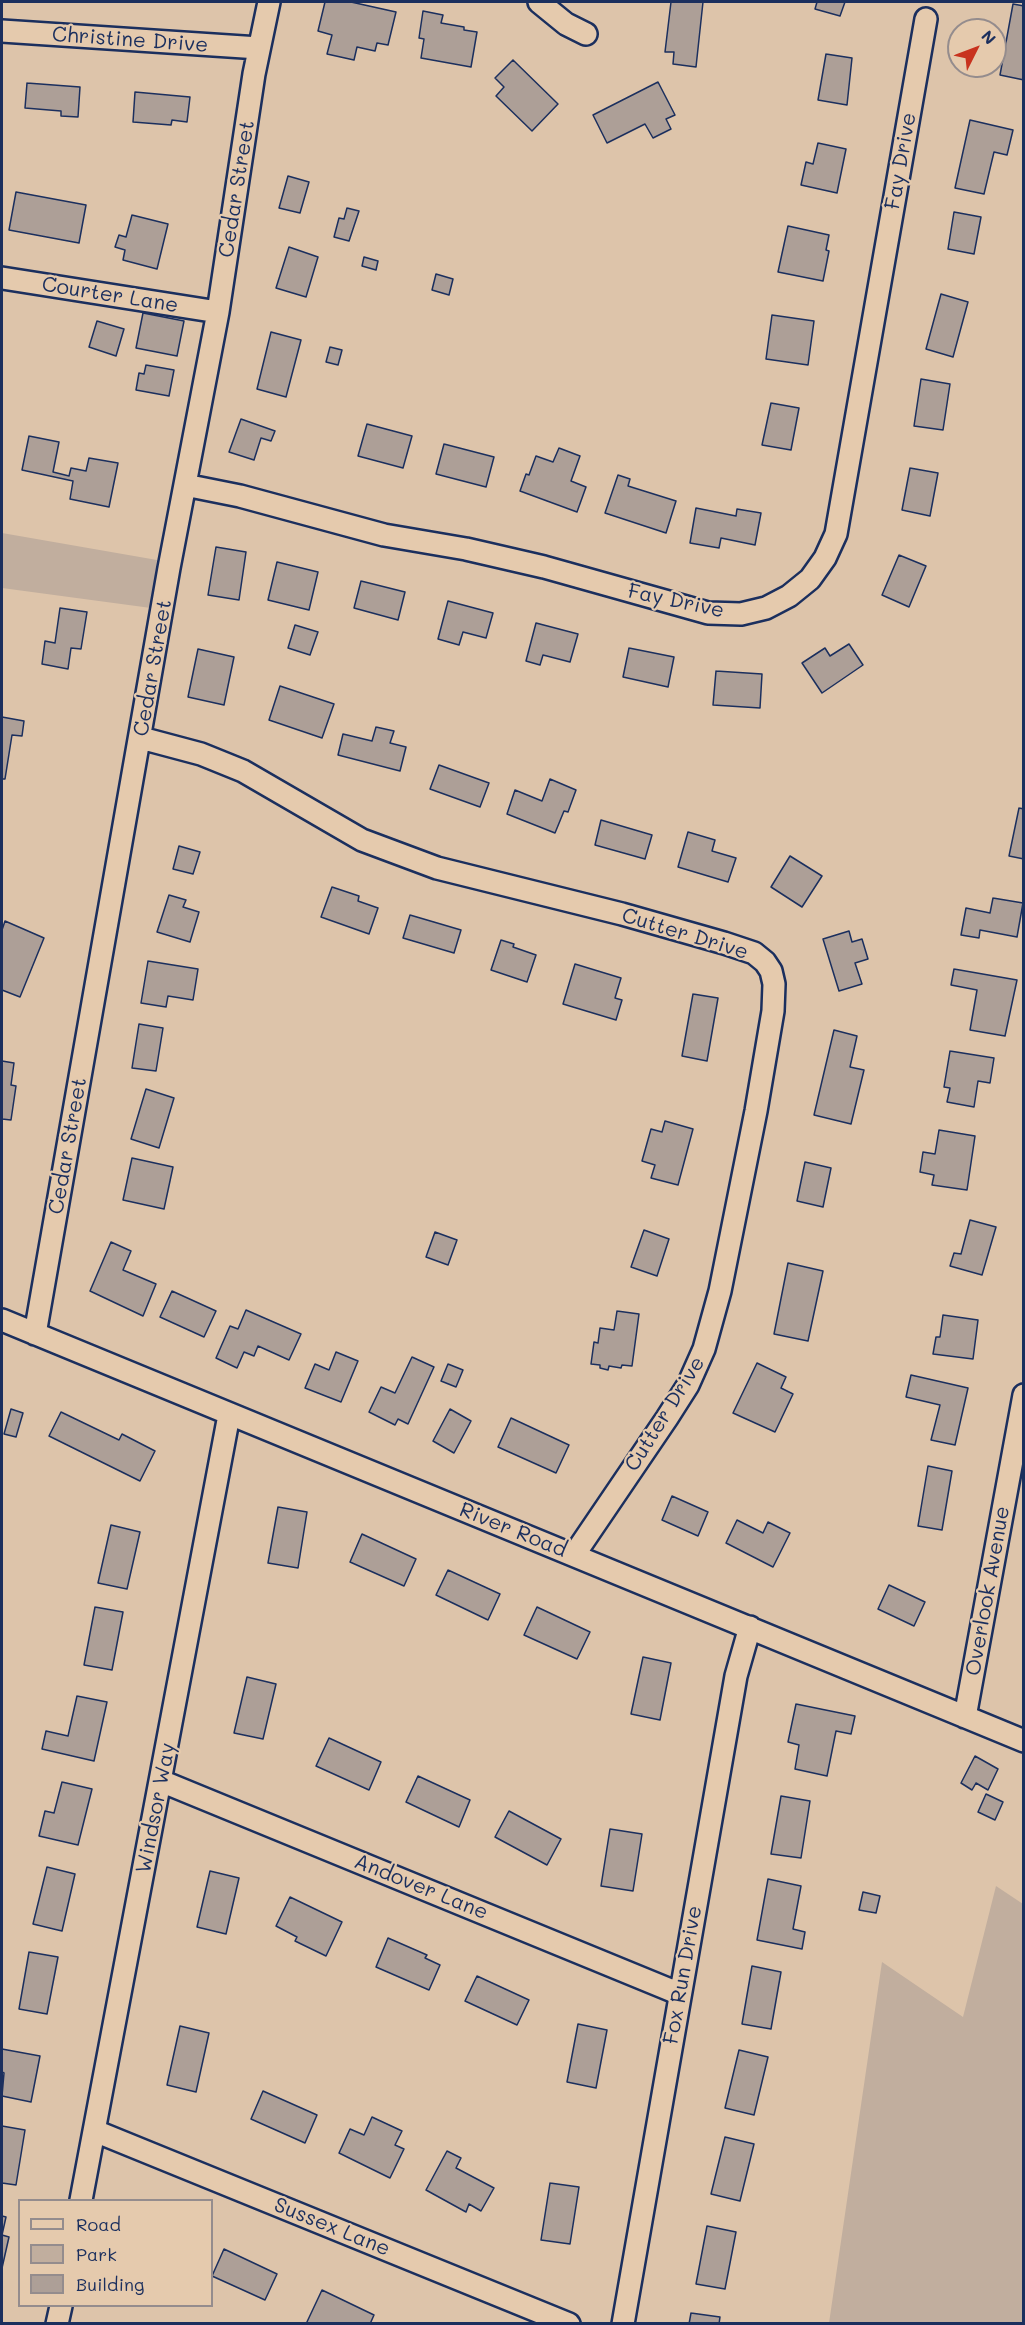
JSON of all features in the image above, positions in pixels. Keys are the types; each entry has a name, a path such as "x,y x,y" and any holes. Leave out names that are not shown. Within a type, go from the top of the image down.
{"street":[{"name":"Cedar Street","path":"35,1334 185,485 218,312 269,2"},
{"path":"539,2 567,24 586,34"},
{"name":"Fay Drive","path":"185,485 240,496 384,535 466,549 544,567 708,612 741,614 766,608 789,596 815,572 825,558 836,534 926,19"},
{"name":"Christine Drive","path":"2,31 260,48"},
{"name":"Courter Lane","path":"2,279 218,312"},
{"name":"Cutter Drive","path":"141,738 201,754 243,771 339,829 437,868 622,914 724,943 753,953 765,962 771,971 774,984 773,1011 756,1111 720,1291 704,1349 688,1385 574,1555"},
{"name":"River Road","path":"2,1320 1023,1741"},
{"name":"Overlook Avenue","path":"965,1717 1023,1395"},
{"name":"Windsor Way","path":"81,2199 229,1415"},
{"name":"Fox Run Drive","path":"623,2324 736,1676 750,1627"},
{"name":"Andover Lane","path":"161,1781 680,1994"},
{"name":"Sussex Lane","path":"95,2131 569,2324"},
{"path":"57,2324 61,2307"}],"green space":[{"path":"2,533 157,560 151,608 2,588"},
{"path":"996,1886 1023,1904 1023,2323 829,2323 882,1962 963,2017"}],"building":[{"path":"325,2 351,2 396,12 388,45 377,43 375,51 357,47 354,60 327,54 332,35 318,31"},
{"path":"671,2 703,2 696,67 673,64 674,52 665,52"},
{"path":"817,2 845,2 840,16 815,9"},
{"path":"1013,4 1024,6 1024,80 1007,76 1007,37"},
{"path":"423,11 443,15 441,23 477,32 471,67 421,58 424,39 419,38"},
{"path":"826,54 852,58 847,105 818,100"},
{"path":"513,60 558,104 532,131 496,96 504,87 495,78"},
{"path":"658,82 675,115 666,119 671,129 653,138 645,124 607,143 593,115"},
{"path":"27,83 80,87 78,117 61,116 61,111 25,108"},
{"path":"135,92 190,97 187,122 172,120 171,125 133,122"},
{"path":"970,120 1013,130 1007,155 994,152 984,194 955,188"},
{"path":"818,143 846,149 837,193 801,185 806,162 813,164"},
{"path":"288,176 309,182 300,213 279,208"},
{"path":"16,192 86,205 79,243 9,230"},
{"path":"347,208 359,211 349,241 334,237 339,218 344,219"},
{"path":"954,212 981,217 974,254 948,249"},
{"path":"132,215 168,224 157,269 123,260 125,250 115,247 119,235 126,237"},
{"path":"788,226 829,235 826,250 829,251 823,281 778,272"},
{"path":"289,247 318,257 306,297 276,288"},
{"path":"364,257 378,261 376,270 362,266"},
{"path":"436,274 453,279 449,295 432,290"},
{"path":"941,294 968,302 953,357 926,349"},
{"path":"143,313 184,321 177,356 136,348"},
{"path":"772,315 814,321 808,365 766,359"},
{"path":"97,321 124,329 116,356 89,347"},
{"path":"271,332 301,340 286,397 257,389"},
{"path":"330,347 342,350 338,365 326,362"},
{"path":"146,365 174,370 169,396 136,390 139,373 144,374"},
{"path":"921,379 950,384 943,430 914,426"},
{"path":"771,403 799,408 791,450 762,445"},
{"path":"241,419 275,431 271,441 261,438 254,460 229,452"},
{"path":"367,424 412,436 403,468 358,456"},
{"path":"29,436 59,442 53,472 69,476 71,468 86,471 89,458 118,463 109,507 70,499 73,481 22,470"},
{"path":"444,444 494,457 486,487 436,474"},
{"path":"559,448 580,456 571,481 586,487 577,512 520,491 536,456 553,462"},
{"path":"910,468 938,473 930,516 902,510"},
{"path":"618,475 630,479 628,486 676,501 666,533 605,513"},
{"path":"696,508 736,516 737,509 761,513 755,545 721,538 719,548 690,543"},
{"path":"216,547 246,552 239,600 208,595"},
{"path":"899,555 926,566 909,607 882,595"},
{"path":"277,562 318,572 309,610 268,600"},
{"path":"361,581 405,592 398,620 354,608"},
{"path":"448,601 493,613 486,638 463,632 459,645 438,639"},
{"path":"60,608 87,612 81,649 71,648 68,669 42,664 45,641 55,643"},
{"path":"536,623 578,634 570,662 543,655 540,665 526,661"},
{"path":"295,625 318,632 310,655 288,648"},
{"path":"849,644 863,665 822,693 802,663 825,648 830,656"},
{"path":"629,648 674,657 668,687 623,677"},
{"path":"198,649 234,657 224,705 188,697"},
{"path":"716,671 762,674 760,708 713,705"},
{"path":"280,686 334,704 322,738 269,720"},
{"path":"2,717 24,721 22,736 12,735 5,779 2,779"},
{"path":"376,727 394,731 390,743 406,747 400,771 338,755 343,734 372,741"},
{"path":"439,765 489,783 480,807 430,789"},
{"path":"550,779 576,790 568,812 564,811 555,833 507,814 515,790 542,801"},
{"path":"1019,808 1024,809 1024,859 1009,856"},
{"path":"601,820 652,835 645,859 595,845"},
{"path":"688,832 715,840 712,851 736,858 728,882 678,867"},
{"path":"179,846 200,852 193,874 173,869"},
{"path":"790,856 822,876 802,907 771,887"},
{"path":"332,887 359,896 358,901 378,908 369,934 321,917"},
{"path":"169,895 186,900 183,907 199,912 190,942 157,932"},
{"path":"993,898 1023,903 1017,937 980,930 979,938 961,935 966,908 990,913"},
{"path":"410,915 461,930 454,953 403,938"},
{"path":"5,921 44,938 20,997 2,990 2,930"},
{"path":"849,931 852,942 862,939 868,959 855,963 862,984 839,991 823,939"},
{"path":"501,940 536,955 527,982 491,970"},
{"path":"148,961 198,969 193,1000 168,996 166,1007 141,1003"},
{"path":"575,964 621,978 615,998 622,1000 616,1020 563,1004"},
{"path":"954,969 1017,980 1005,1036 970,1030 977,990 951,985"},
{"path":"693,994 718,998 707,1061 682,1056"},
{"path":"139,1024 163,1028 156,1071 132,1068"},
{"path":"834,1030 857,1036 850,1067 864,1070 851,1124 814,1115"},
{"path":"950,1051 994,1058 990,1083 978,1081 974,1107 947,1102 950,1088 944,1087"},
{"path":"2,1061 14,1063 11,1085 16,1086 11,1120 2,1119"},
{"path":"146,1089 174,1098 159,1148 131,1139"},
{"path":"665,1121 693,1129 678,1185 651,1178 655,1165 642,1161 651,1129 662,1132"},
{"path":"939,1130 975,1136 967,1190 932,1185 934,1175 920,1172 923,1152 935,1154"},
{"path":"132,1158 173,1167 164,1209 123,1200"},
{"path":"805,1162 831,1168 823,1207 797,1201"},
{"path":"970,1220 996,1227 982,1275 950,1266 954,1253 961,1254"},
{"path":"644,1230 669,1239 657,1276 631,1267"},
{"path":"435,1232 457,1240 448,1265 426,1257"},
{"path":"111,1242 131,1251 123,1270 156,1284 143,1316 90,1291"},
{"path":"788,1263 823,1271 808,1341 774,1334"},
{"path":"172,1291 216,1311 204,1337 160,1317"},
{"path":"246,1310 301,1334 289,1360 258,1346 254,1356 244,1352 237,1368 216,1358 230,1326 238,1329"},
{"path":"617,1311 639,1314 632,1366 622,1365 621,1368 609,1366 608,1370 600,1368 600,1365 591,1364 594,1342 598,1343 600,1328 614,1330"},
{"path":"943,1315 978,1320 973,1359 933,1354 936,1337 940,1337"},
{"path":"336,1352 358,1361 341,1402 305,1388 315,1364 329,1370"},
{"path":"412,1357 434,1367 408,1424 398,1419 395,1425 369,1412 381,1387 395,1393"},
{"path":"757,1363 786,1377 781,1388 793,1394 775,1432 733,1413"},
{"path":"448,1364 463,1370 456,1387 441,1381"},
{"path":"911,1375 968,1388 955,1445 931,1440 940,1405 906,1397"},
{"path":"11,1409 23,1413 16,1437 4,1434"},
{"path":"450,1409 471,1421 454,1453 433,1441"},
{"path":"61,1412 119,1440 122,1434 155,1451 140,1481 49,1436"},
{"path":"511,1418 569,1445 556,1473 498,1447"},
{"path":"928,1466 952,1471 942,1530 918,1526"},
{"path":"672,1496 708,1512 698,1536 662,1520"},
{"path":"278,1507 307,1512 298,1568 268,1563"},
{"path":"737,1520 763,1533 768,1522 790,1533 773,1567 726,1543"},
{"path":"111,1525 140,1532 127,1589 98,1583"},
{"path":"362,1534 416,1559 404,1586 350,1562"},
{"path":"448,1570 500,1594 488,1620 436,1595"},
{"path":"889,1585 925,1602 914,1626 878,1609"},
{"path":"95,1607 123,1612 112,1670 84,1665"},
{"path":"537,1607 590,1632 577,1659 524,1635"},
{"path":"643,1657 671,1663 660,1720 631,1714"},
{"path":"247,1677 276,1684 263,1739 234,1733"},
{"path":"77,1696 107,1702 94,1761 42,1749 46,1731 68,1736"},
{"path":"796,1704 855,1716 851,1734 836,1731 827,1776 795,1769 799,1745 788,1742"},
{"path":"329,1738 381,1762 369,1790 316,1766"},
{"path":"975,1756 998,1769 988,1790 976,1783 972,1790 961,1783"},
{"path":"418,1776 470,1800 459,1827 406,1802"},
{"path":"62,1782 92,1789 78,1845 39,1836 45,1811 54,1813"},
{"path":"986,1794 1003,1802 995,1820 978,1812"},
{"path":"781,1796 810,1801 801,1858 771,1854"},
{"path":"509,1811 561,1839 547,1865 495,1837"},
{"path":"610,1829 642,1834 633,1891 601,1886"},
{"path":"47,1867 75,1874 62,1931 33,1924"},
{"path":"210,1871 239,1878 226,1934 197,1927"},
{"path":"768,1879 801,1886 793,1929 805,1932 802,1949 757,1940"},
{"path":"863,1892 880,1896 876,1913 859,1910"},
{"path":"290,1897 342,1922 326,1956 295,1941 297,1937 276,1926"},
{"path":"388,1938 427,1955 425,1958 440,1965 429,1990 376,1967"},
{"path":"29,1952 58,1957 47,2014 19,2009"},
{"path":"752,1966 781,1972 771,2029 742,2024"},
{"path":"477,1976 529,2000 517,2025 465,2001"},
{"path":"578,2024 607,2030 596,2088 567,2082"},
{"path":"180,2026 209,2033 196,2092 167,2085"},
{"path":"2,2049 40,2056 31,2102 2,2096 4,2073 2,2072"},
{"path":"739,2050 768,2057 754,2115 725,2108"},
{"path":"263,2091 317,2115 305,2143 251,2119"},
{"path":"372,2117 402,2131 395,2145 404,2149 390,2178 339,2153 350,2129 364,2135"},
{"path":"2,2126 25,2130 16,2185 2,2183"},
{"path":"725,2137 754,2144 740,2201 711,2194"},
{"path":"447,2151 461,2158 456,2168 494,2188 481,2211 469,2204 466,2212 426,2190"},
{"path":"550,2183 579,2187 570,2244 541,2240"},
{"path":"2,2216 6,2217 2,2235"},
{"path":"707,2226 736,2232 725,2289 696,2284"},
{"path":"2,2235 9,2237 2,2268"},
{"path":"224,2249 277,2274 265,2300 213,2276"},
{"path":"322,2290 374,2315 370,2324 306,2324"},
{"path":"691,2313 720,2317 719,2324 689,2324"}]}
